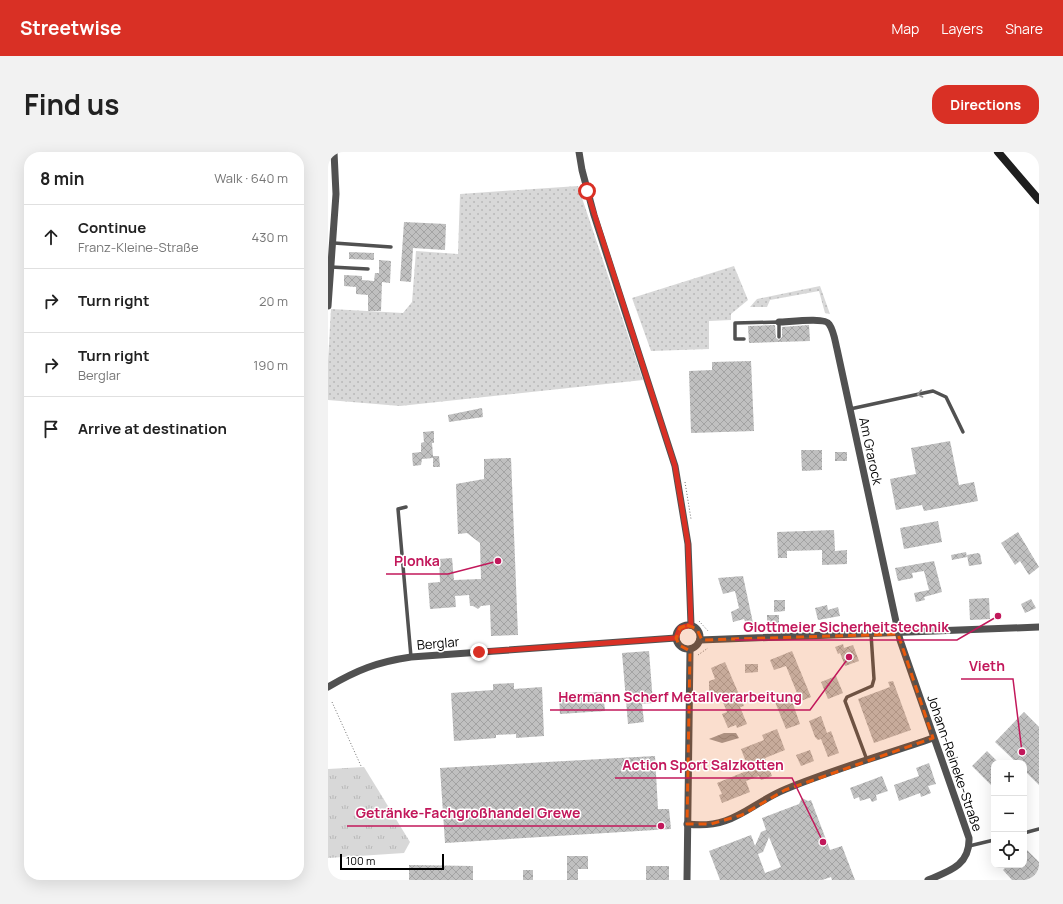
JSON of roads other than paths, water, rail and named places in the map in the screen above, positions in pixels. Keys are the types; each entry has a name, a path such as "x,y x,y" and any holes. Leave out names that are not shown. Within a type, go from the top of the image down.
{"main road":[{"path":"998,152 1039,200"}],"street":[{"path":"328,306 334,243 336,194 334,152"},
{"path":"579,152 582,170 594,215 675,466 688,544 691,625 699,632 700,640 697,646 690,650"},
{"name":"Am Grarock","path":"779,322 819,320 826,321 830,325 837,349 898,634"},
{"path":"690,650 679,645 676,638 680,628 691,625"},
{"path":"700,640 898,634 1039,627"},
{"name":"Johann-Reineke-Straße","path":"898,634 969,838 968,855 957,867 928,880"},
{"name":"Berglar","path":"328,687 359,670 383,661 411,657 676,638"},
{"path":"687,880 690,650"},
{"path":"687,824 711,824 742,815 784,790 934,738"}],"lane":[{"path":"334,243 391,247"},
{"path":"331,267 368,269"},
{"path":"744,339 735,339 735,323 779,322 779,337"},
{"path":"850,409 933,391 946,397 963,432"},
{"path":"406,507 398,509 411,657"},
{"path":"868,760 845,702 846,697 872,686 874,679 871,634"},
{"path":"1027,832 1039,829"},
{"path":"969,846 991,841"}],"water":[{"path":"724,733 736,733 739,738 722,743 709,739"}],"place":[{"name":"Plonka","path":"498,561"},
{"name":"Glottmeier Sicherheitstechnik","path":"998,616"},
{"name":"Hermann Scherf Metallverarbeitung","path":"849,657"},
{"name":"Vieth","path":"1022,752"},
{"name":"Getränke-Fachgroßhandel Grewe","path":"661,826"},
{"name":"Action Sport Salzkotten","path":"823,842"}]}
